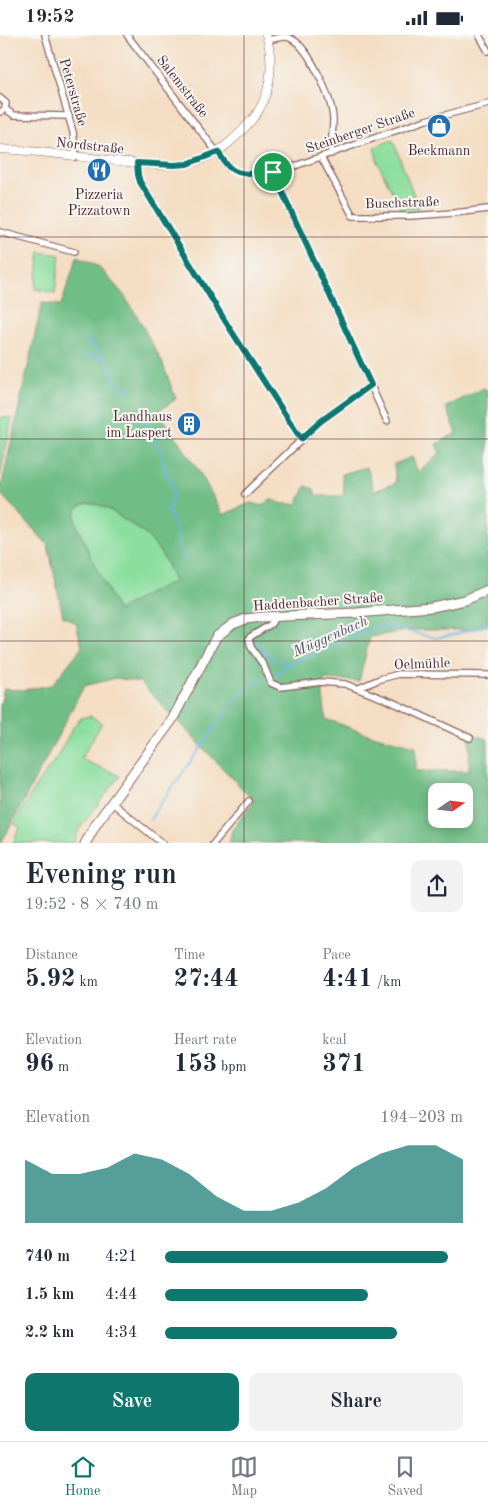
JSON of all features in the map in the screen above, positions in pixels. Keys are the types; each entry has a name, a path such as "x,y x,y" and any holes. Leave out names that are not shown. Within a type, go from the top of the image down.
{"main road":[{"name":"Haddenbacher Straße","path":"86,843 96,824 172,720 216,637 225,629 239,621 275,617 432,607 465,600 488,590"}],"street":[{"name":"Peterstraße","path":"45,35 69,116 76,157"},
{"name":"Salemstraße","path":"127,35 218,152"},
{"path":"479,35 488,51"},
{"path":"267,38 286,37 296,41 317,72 326,90 333,118 330,154"},
{"name":"Nordstraße","path":"0,149 174,165 187,164 218,152 244,128 263,102 270,78 267,38"},
{"path":"0,98 6,103 2,110 14,115 69,116"},
{"name":"Steinberger Straße","path":"218,152 229,167 237,172 248,174 273,172 426,120 488,104"},
{"name":"Buschstraße","path":"321,157 353,216 454,213 488,209"},
{"path":"137,163 140,182 227,324 301,439"},
{"path":"273,172 387,421"},
{"path":"0,232 74,252"},
{"path":"245,495 321,421 371,385"},
{"path":"275,617 271,624 249,639 251,647 264,666 271,683 280,687 321,682 345,684 392,702 470,738"},
{"name":"Oelmühle","path":"359,688 380,679 399,674 488,675"},
{"path":"213,843 249,801"},
{"path":"112,803 163,843"}],"green space":[{"path":"393,140 419,209 401,210 378,163 374,147"},
{"path":"40,252 60,255 55,293 35,289"},
{"path":"77,257 99,267 123,294 162,362 176,399 160,410 161,415 202,476 223,515 250,503 263,506 270,499 283,504 297,504 306,486 314,489 315,494 318,496 344,496 342,474 367,467 374,491 396,483 394,464 412,457 418,472 440,453 436,444 457,433 446,407 484,388 488,391 488,625 468,630 411,630 370,637 359,681 325,679 322,688 326,719 364,733 416,746 416,771 469,771 470,734 488,739 488,843 229,843 232,830 254,801 140,682 116,678 84,686 0,843 0,706 4,689 23,690 52,685 82,647 76,623 63,616 48,545 0,493 42,303 61,305","holes":["88,503 107,508 146,535 163,557 174,582 147,594 118,611 79,532 76,522 75,515 78,508"]},
{"path":"0,417 12,418 0,477"},
{"path":"88,503 107,508 146,535 163,557 174,582 147,594 118,611 79,532 76,522 76,510"},
{"path":"90,716 102,723 81,759 120,776 79,829 74,843 13,843 20,827 14,824 37,784 55,760 74,726 81,718"}],"waterway":[{"path":"85,340 107,361 114,375 115,383 127,390 133,390"},
{"path":"85,353 104,358"},
{"path":"139,415 160,448 166,474 172,483 173,497 168,511 174,523 180,549 186,560"},
{"name":"Müggenbach","path":"271,676 291,664 375,628 387,626 435,638 488,625"},
{"path":"257,642 275,660 291,664"},
{"name":"Müggenbach","path":"150,820 238,696 244,690 264,678"}],"place":[{"name":"Beckmann","path":"439,126"},
{"name":"Pizzeria Pizzatown","path":"99,170"},
{"name":"Landhaus im Laspert","path":"189,424"}],"route":[{"path":"218,152 229,167 237,172 248,174 273,172 371,385 321,421 301,439 227,324 140,182 137,163 187,164 218,152"}]}
